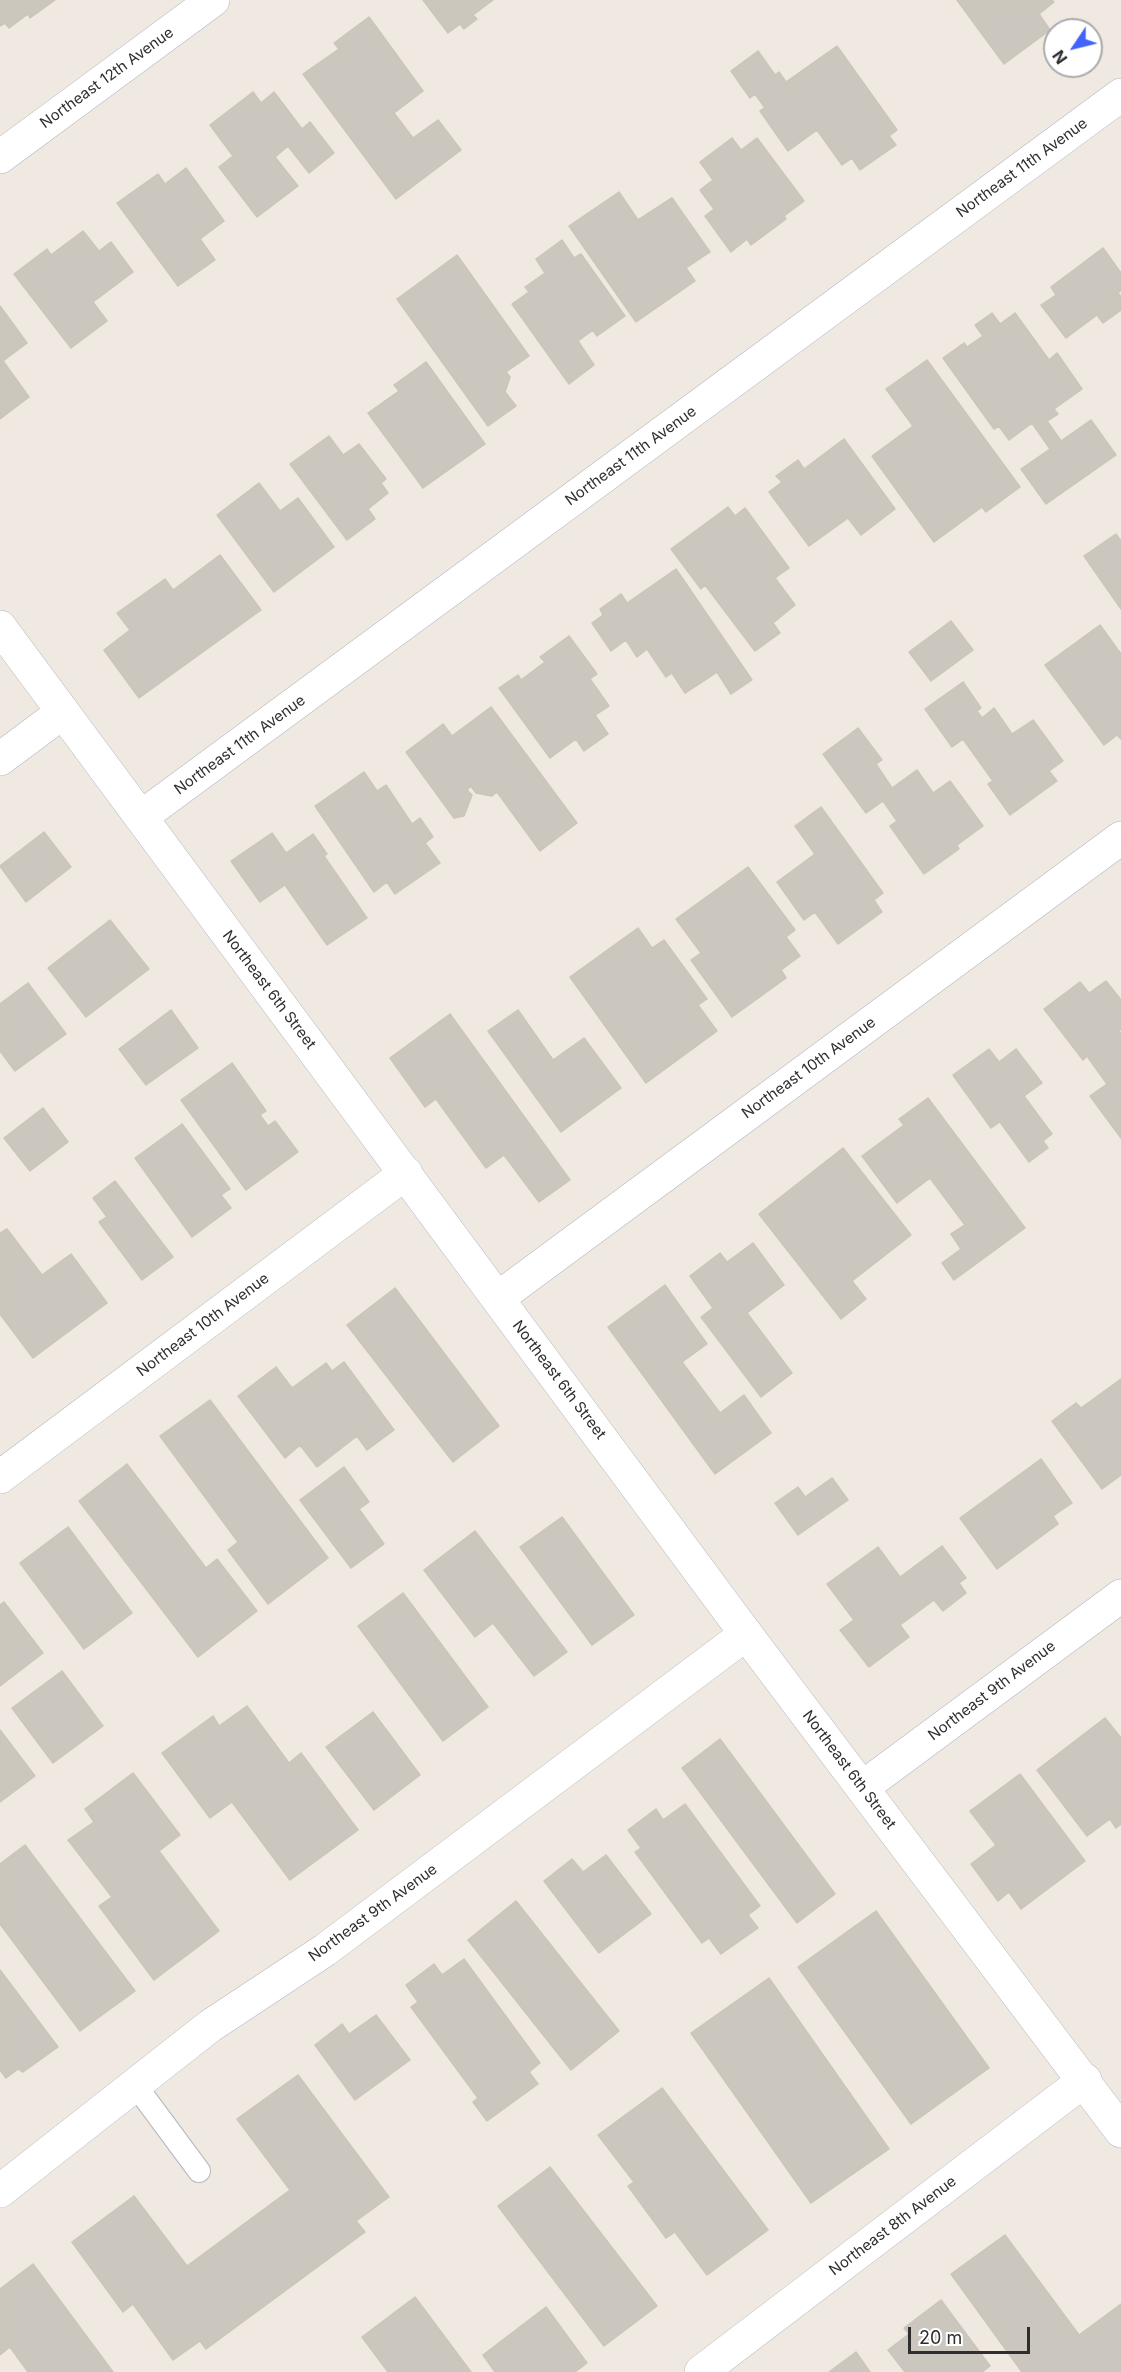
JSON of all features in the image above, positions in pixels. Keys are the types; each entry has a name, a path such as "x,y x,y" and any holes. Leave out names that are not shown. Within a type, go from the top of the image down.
{"street":[{"name":"Northeast 12th Avenue","path":"0,157 213,0"},
{"name":"Northeast 11th Avenue","path":"141,818 1121,95"},
{"name":"Northeast 6th Street","path":"0,627 746,1634 1085,2080 1121,2131"},
{"path":"0,759 63,712"},
{"name":"Northeast 10th Avenue","path":"498,1298 1121,838"},
{"name":"Northeast 10th Avenue","path":"0,1477 406,1173"},
{"name":"Northeast 9th Avenue","path":"863,1787 1121,1596"},
{"name":"Northeast 9th Avenue","path":"0,2192 210,2026 325,1950 746,1634"},
{"name":"Northeast 8th Avenue","path":"714,2368 1085,2080"}],"lane":[{"path":"136,2086 199,2171"}],"building":[{"path":"0,0 55,0 30,18 28,14 9,28 5,23 0,26"},
{"path":"423,0 493,0 473,15 477,19 464,29 460,24 448,33"},
{"path":"957,0 1052,0 1054,2 1039,14 1043,20 1043,35 1004,64"},
{"path":"369,17 423,91 394,113 413,138 438,120 461,150 396,199 303,74 339,49 334,43"},
{"path":"837,46 897,130 889,136 896,145 860,170 852,158 842,165 817,130 788,151 760,111 765,108 755,94 750,98 731,71 758,51 775,75 779,72 786,82"},
{"path":"253,92 261,103 274,92 302,129 310,122 334,153 309,173 288,146 275,157 298,186 257,217 219,167 233,156 210,125"},
{"path":"732,138 741,150 757,138 804,201 784,216 786,219 751,245 747,239 731,252 705,216 714,209 700,190 713,180 700,162"},
{"path":"186,168 224,221 200,239 215,260 178,286 117,203 158,174 165,184"},
{"path":"619,192 638,220 672,198 710,252 686,268 695,281 636,322 569,226"},
{"path":"83,231 99,251 111,242 133,272 93,302 107,321 71,348 14,274 47,249 51,255"},
{"path":"562,240 574,258 581,254 625,316 597,336 593,330 578,341 594,365 569,384 512,304 529,292 525,287 545,273 536,259"},
{"path":"1103,248 1121,273 1121,290 1118,293 1121,297 1121,310 1103,323 1097,315 1066,338 1041,305 1056,295 1051,287"},
{"path":"457,255 529,356 506,372 510,377 505,392 516,406 488,426 397,299"},
{"path":"0,306 27,343 3,361 29,397 0,419"},
{"path":"992,313 1000,324 1015,313 1049,360 1057,353 1082,389 1054,409 1058,414 1047,421 1061,441 1091,420 1116,455 1046,504 1021,469 1050,449 1032,423 1009,440 999,426 994,429 943,358 964,343 967,347 983,336 975,325"},
{"path":"927,360 1020,487 986,512 982,507 934,542 872,456 913,426 886,389"},
{"path":"426,362 485,444 423,488 368,413 399,391 394,385"},
{"path":"329,436 343,455 359,444 386,479 381,483 388,493 368,509 375,519 347,540 290,464"},
{"path":"844,439 895,509 861,535 848,518 809,546 769,492 782,482 776,476 798,460 804,469"},
{"path":"259,483 280,511 298,498 334,547 274,592 217,515"},
{"path":"728,507 735,516 745,508 789,568 775,578 795,605 773,623 780,633 755,651 705,585 701,589 671,549"},
{"path":"1116,534 1121,541 1121,609 1084,556"},
{"path":"220,555 261,610 139,698 104,650 130,630 117,613 165,579 173,590"},
{"path":"676,569 752,680 731,694 717,672 685,693 672,673 666,677 647,649 637,657 626,640 611,651 592,623 603,615 600,609 621,594 627,603"},
{"path":"951,621 973,650 931,681 909,652"},
{"path":"1100,625 1121,654 1121,739 1117,735 1104,745 1045,665"},
{"path":"569,636 597,674 590,679 609,706 595,715 608,734 584,751 576,739 550,758 499,688 518,675 521,680 545,662 540,657"},
{"path":"963,682 981,708 977,711 982,718 994,708 1012,734 1033,720 1063,761 1049,771 1057,781 1010,815 988,784 993,781 963,739 952,747 925,709"},
{"path":"491,707 577,823 540,851 497,792 492,796 476,793 471,786 467,790 472,795 464,816 454,818 406,752 443,724 452,736"},
{"path":"858,728 882,760 876,764 892,788 917,770 933,793 950,781 983,826 957,845 959,849 924,874 890,826 897,821 883,801 866,813 823,754"},
{"path":"364,772 377,791 386,785 412,824 420,818 433,837 425,843 440,863 395,894 387,882 374,892 315,806"},
{"path":"821,807 883,893 874,900 882,912 838,944 815,912 804,920 777,882 815,854 795,826"},
{"path":"44,832 71,867 26,902 0,866"},
{"path":"272,833 286,853 313,834 327,854 324,856 367,918 327,945 285,885 260,902 231,861"},
{"path":"748,867 795,930 786,937 800,956 781,970 786,978 732,1017 691,960 701,953 676,919"},
{"path":"110,920 149,969 86,1017 48,968"},
{"path":"638,928 652,948 664,940 707,999 698,1005 717,1031 646,1083 570,977"},
{"path":"1106,981 1121,1000 1121,1029 1119,1031 1121,1034 1121,1138 1090,1096 1107,1084 1087,1056 1083,1060 1044,1009 1080,982 1089,993"},
{"path":"28,983 66,1034 15,1071 0,1051 0,1004"},
{"path":"171,1010 198,1048 146,1085 119,1049"},
{"path":"518,1010 553,1060 584,1038 621,1088 561,1132 488,1031"},
{"path":"450,1014 570,1180 539,1202 504,1155 486,1168 436,1099 425,1107 390,1058"},
{"path":"989,1049 999,1062 1016,1049 1042,1083 1024,1096 1052,1134 1043,1141 1048,1148 1029,1162 1000,1122 991,1128 953,1075"},
{"path":"232,1063 266,1111 260,1115 268,1126 275,1121 298,1152 246,1190 181,1100"},
{"path":"928,1098 1025,1228 954,1280 942,1263 961,1249 951,1234 965,1225 930,1178 897,1203 862,1156 904,1125 899,1119"},
{"path":"43,1108 68,1142 30,1171 4,1138"},
{"path":"182,1124 230,1189 221,1195 231,1208 192,1237 135,1158"},
{"path":"843,1148 911,1235 852,1281 866,1299 841,1319 759,1214"},
{"path":"115,1181 173,1257 142,1280 99,1222 107,1217 93,1198"},
{"path":"7,1229 42,1275 71,1254 107,1303 33,1358 0,1314 0,1233"},
{"path":"753,1243 784,1285 747,1313 792,1373 761,1397 701,1317 713,1308 690,1276 720,1253 727,1262"},
{"path":"665,1285 707,1344 682,1362 720,1413 744,1395 771,1433 715,1474 608,1327"},
{"path":"395,1288 499,1426 453,1462 347,1325"},
{"path":"344,1362 394,1430 367,1450 357,1436 317,1467 300,1445 285,1458 238,1396 276,1367 292,1388 326,1363 332,1371"},
{"path":"1121,1379 1121,1475 1102,1489 1052,1421 1076,1403 1081,1408"},
{"path":"210,1400 328,1558 268,1604 228,1550 238,1542 160,1436"},
{"path":"1041,1459 1072,1503 1053,1516 1058,1524 997,1569 960,1518"},
{"path":"127,1464 206,1568 217,1559 257,1611 198,1657 79,1501"},
{"path":"344,1467 369,1502 359,1509 384,1544 351,1568 300,1500"},
{"path":"832,1478 848,1500 798,1535 775,1503 798,1487 805,1497"},
{"path":"562,1517 634,1615 592,1645 520,1547"},
{"path":"68,1527 132,1613 84,1649 20,1563"},
{"path":"475,1531 567,1652 534,1676 493,1623 475,1637 424,1570"},
{"path":"942,1546 966,1578 959,1583 966,1593 943,1611 934,1600 900,1625 909,1637 869,1667 840,1630 854,1620 827,1584 878,1547 900,1577"},
{"path":"403,1593 488,1707 443,1741 358,1626"},
{"path":"4,1602 43,1653 0,1686 0,1605"},
{"path":"62,1671 103,1726 53,1763 12,1708"},
{"path":"247,1706 289,1763 301,1753 358,1830 290,1880 232,1802 210,1818 162,1753 213,1716 219,1726"},
{"path":"373,1712 420,1775 374,1810 326,1747"},
{"path":"1105,1718 1121,1738 1121,1824 1116,1828 1110,1819 1087,1836 1037,1770"},
{"path":"0,1730 35,1776 0,1802"},
{"path":"720,1739 835,1894 797,1923 682,1768"},
{"path":"133,1773 180,1835 159,1851 219,1931 154,1980 99,1906 112,1897 68,1840 94,1822 85,1809"},
{"path":"1020,1774 1085,1861 1021,1909 1009,1892 998,1901 971,1864 996,1845 970,1811"},
{"path":"685,1804 760,1906 748,1915 758,1928 721,1954 709,1938 702,1943 635,1852 641,1848 628,1830 656,1809 663,1820"},
{"path":"25,1845 135,1991 80,2031 0,1924 0,1864"},
{"path":"606,1855 651,1914 599,1953 544,1881 572,1859 583,1872"},
{"path":"516,1901 619,2031 571,2070 468,1940"},
{"path":"876,1911 989,2068 911,2124 798,1967"},
{"path":"464,1959 540,2063 529,2072 538,2084 487,2121 473,2102 478,2098 411,2007 418,2002 406,1985 434,1964 442,1975"},
{"path":"0,1970 58,2047 23,2072 18,2069 6,2078 0,2070"},
{"path":"769,1978 889,2149 811,2203 691,2033"},
{"path":"376,2015 410,2060 355,2100 315,2045 342,2024 349,2034"},
{"path":"298,2075 389,2197 356,2221 365,2232 206,2349 200,2341 173,2360 133,2304 123,2312 72,2242 134,2196 187,2266 290,2190 237,2119"},
{"path":"662,2088 768,2230 707,2275 675,2232 666,2238 628,2186 634,2182 598,2135"},
{"path":"550,2167 657,2306 604,2346 498,2206"},
{"path":"1005,2235 1079,2335 1121,2304 1121,2372 1022,2372 951,2274"},
{"path":"33,2264 113,2372 28,2372 10,2347 0,2355 0,2289"},
{"path":"415,2297 471,2372 388,2372 362,2337"},
{"path":"941,2300 990,2366 982,2372 905,2372 888,2350 909,2334 904,2328"},
{"path":"546,2307 587,2363 575,2372 495,2372 483,2355"},
{"path":"856,2352 870,2372 829,2372"}]}
